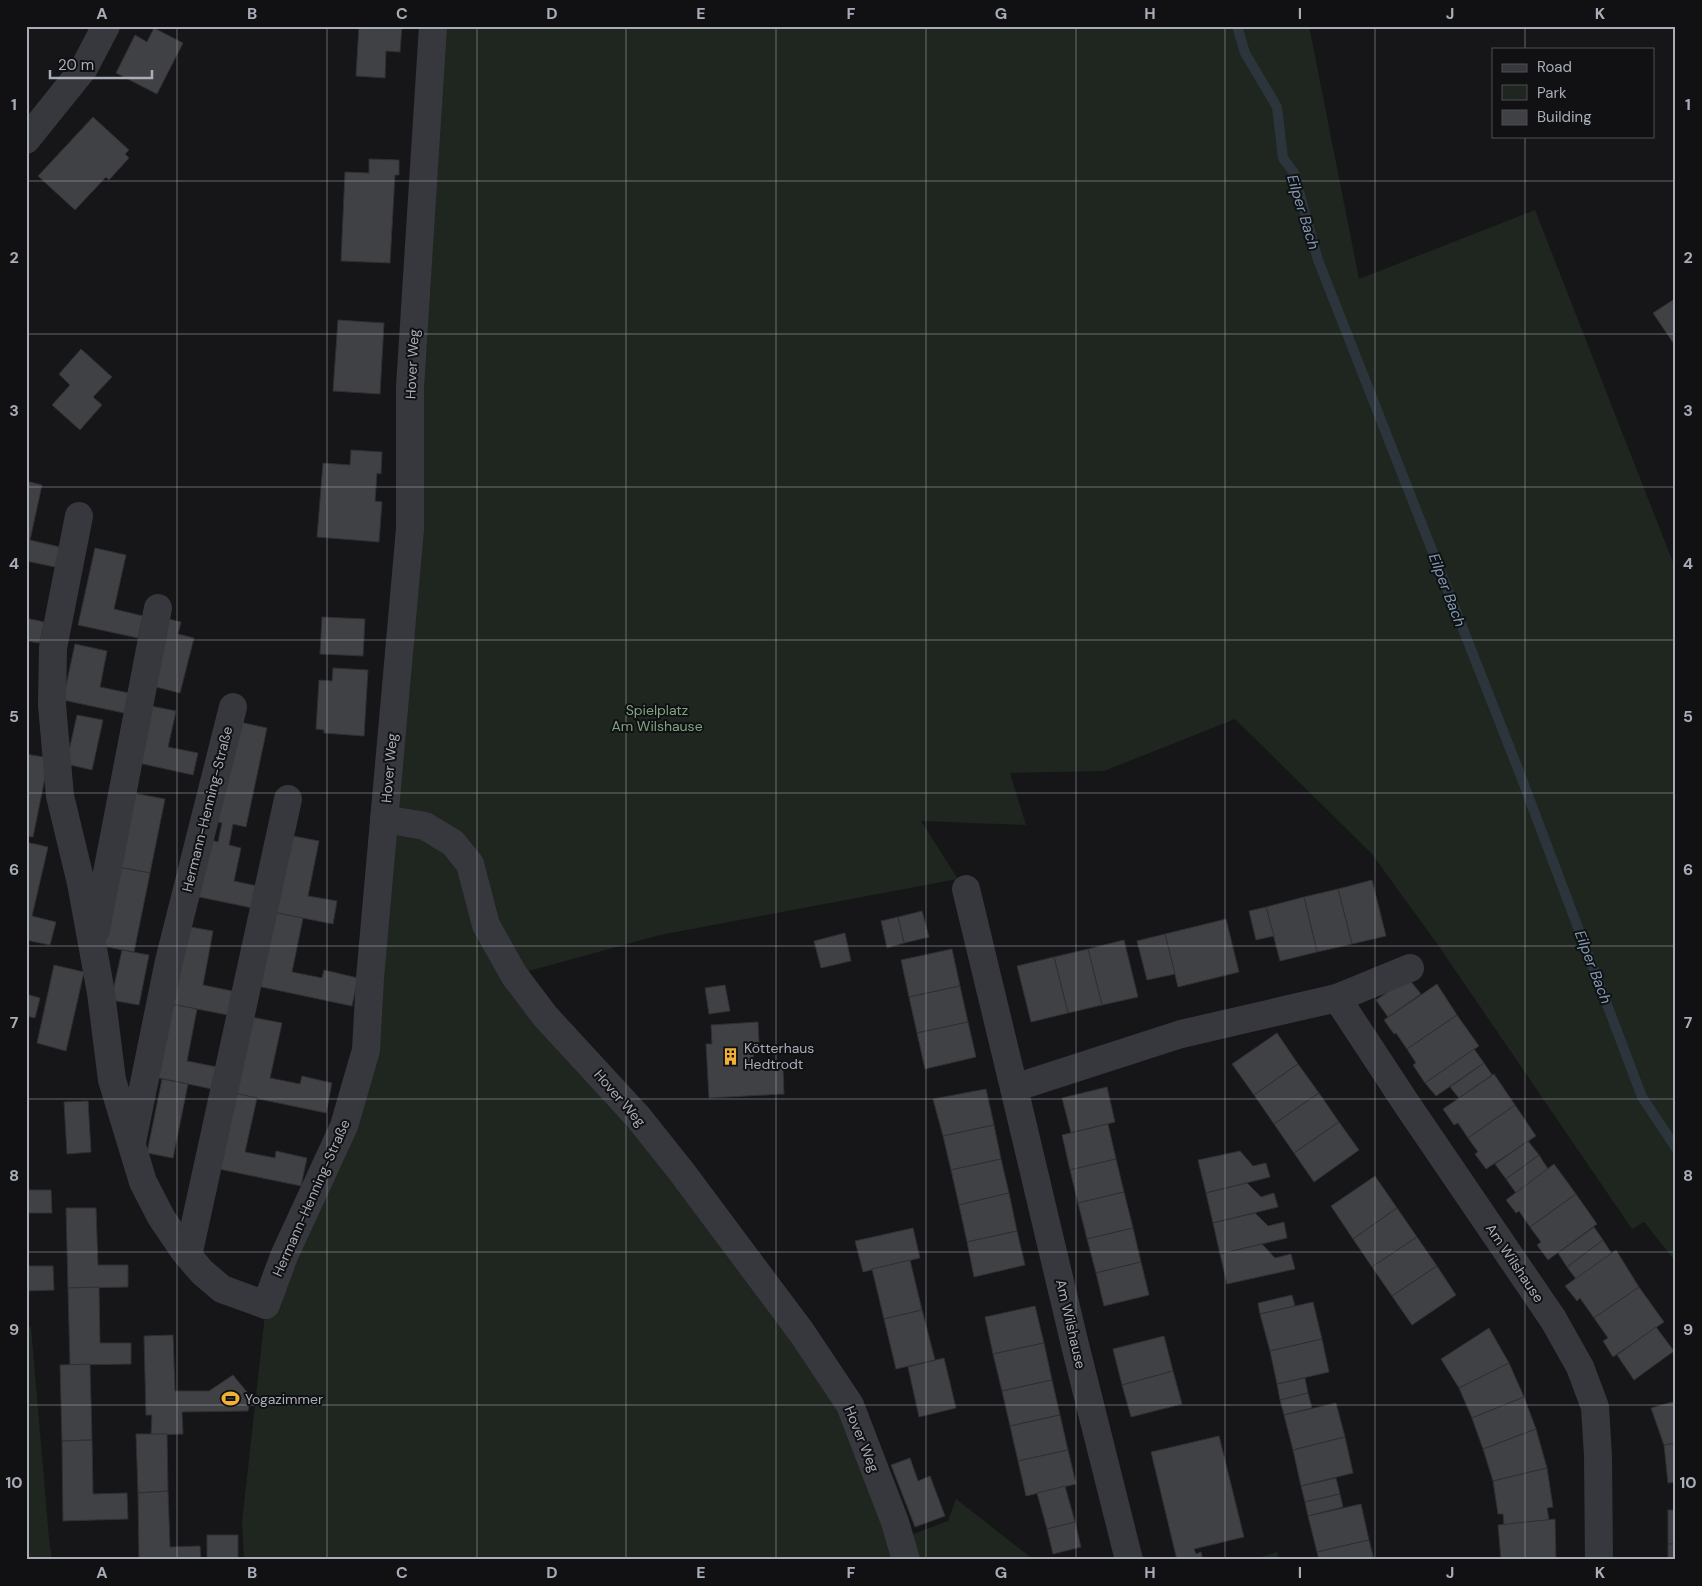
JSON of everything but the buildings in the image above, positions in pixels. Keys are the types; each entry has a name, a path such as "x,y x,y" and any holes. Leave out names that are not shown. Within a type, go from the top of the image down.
{"street":[{"path":"26,140 84,68 106,26"},
{"name":"Hover Weg","path":"433,26 410,387 410,529 384,819 425,826 453,843 470,864 486,925 514,975 545,1016 638,1116 681,1170 802,1333 850,1405 895,1522 906,1560"},
{"name":"Hermann-Henning-Straße","path":"80,516 53,648 52,704 60,796 81,884 101,993 112,1080 143,1182 161,1217 188,1256 202,1272 222,1289 266,1305 284,1256 344,1126 366,1050 384,819"},
{"name":"Hermann-Henning-Straße","path":"92,947 158,608"},
{"name":"Hermann-Henning-Straße","path":"131,1146 169,961 232,707"},
{"path":"188,1256 288,799"},
{"name":"Am Wilshause","path":"966,889 1117,1517 1129,1560"},
{"path":"1014,1088 1181,1034 1337,998 1410,968"},
{"name":"Am Wilshause","path":"1337,998 1553,1319 1580,1367 1595,1407 1598,1456 1598,1560"}],"green space":[{"name":"Spielplatz Am Wilshause","path":"433,26 1309,26 1359,279 1535,210 1676,570 1676,1262 1644,1222 1632,1229 1438,945 1372,854 1235,719 1104,771 1010,773 1026,825 921,821 958,879 660,935 514,975 802,1333 900,1539 948,1521 956,1499 1034,1560 244,1560 242,1523 266,1305 366,1050"},
{"path":"31,1327 52,1560 26,1560 26,1328"},
{"path":"1277,1552 1279,1560 1252,1560"}],"waterway":[{"name":"Eilper Bach","path":"1237,26 1245,53 1277,107 1283,158 1294,173 1318,260 1520,774 1642,1097 1676,1148"}],"place":[{"name":"Kötterhaus Hedtrodt","path":"730,1056"},
{"name":"Yogazimmer","path":"231,1399"}]}
